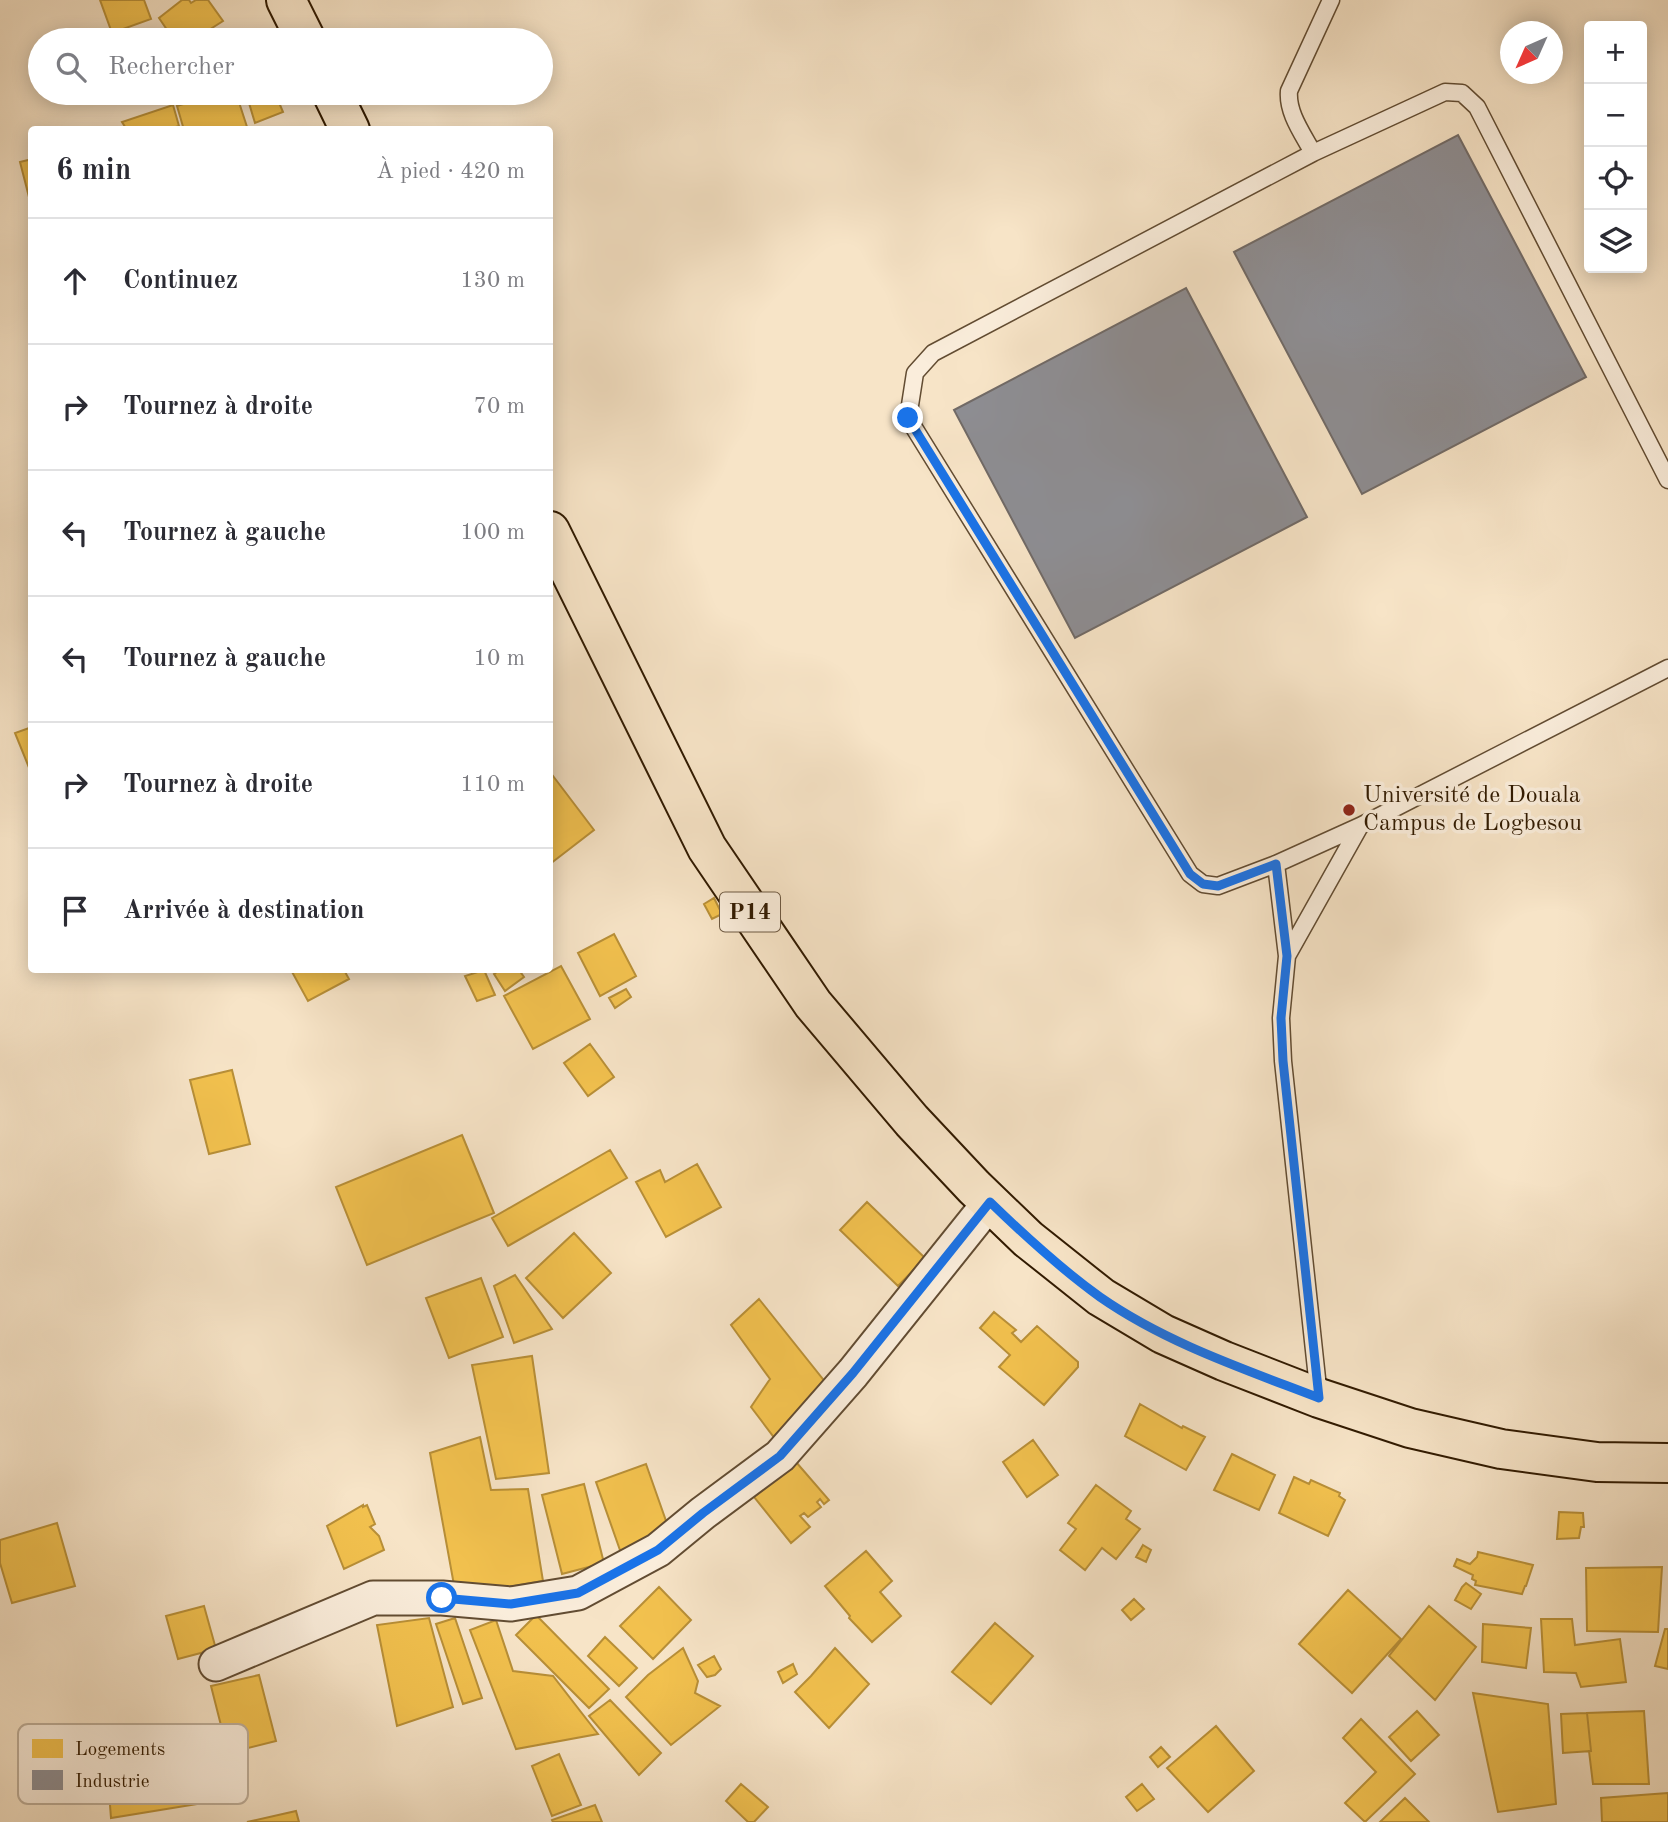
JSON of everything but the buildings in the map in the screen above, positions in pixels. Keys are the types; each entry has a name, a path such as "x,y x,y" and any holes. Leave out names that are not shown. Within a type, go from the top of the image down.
{"main road":[{"path":"286,0 300,28"},
{"path":"338,105 348,126"},
{"name":"P14","path":"553,537 707,848 813,1004 912,1121 1028,1239 1101,1297 1163,1334 1319,1398 1410,1428 1502,1449 1597,1461 1668,1463"}],"street":[{"path":"216,1664 373,1598 442,1598 511,1604 578,1593 658,1550 780,1456 853,1373 990,1202"}],"lane":[{"path":"1313,153 1292,113 1288,102 1289,91 1331,0"},
{"path":"1668,480 1477,107 1462,93 1445,92 1313,153 933,354 915,373 908,418 1190,874 1203,884 1218,886 1276,864 1360,826 1668,668"},
{"path":"1287,956 1360,826"},
{"path":"1276,864 1287,956 1281,1018 1283,1061 1319,1398"}],"place":[{"name":"Université de Douala Campus de Logbesou","path":"1349,810"}],"route":[{"path":"442,1598 511,1604 578,1593 658,1550 780,1456 853,1373 990,1202 1028,1239 1101,1297 1163,1334 1319,1398 1283,1061 1281,1018 1287,956 1276,864 1218,886 1203,884 1190,874 908,418"}]}
